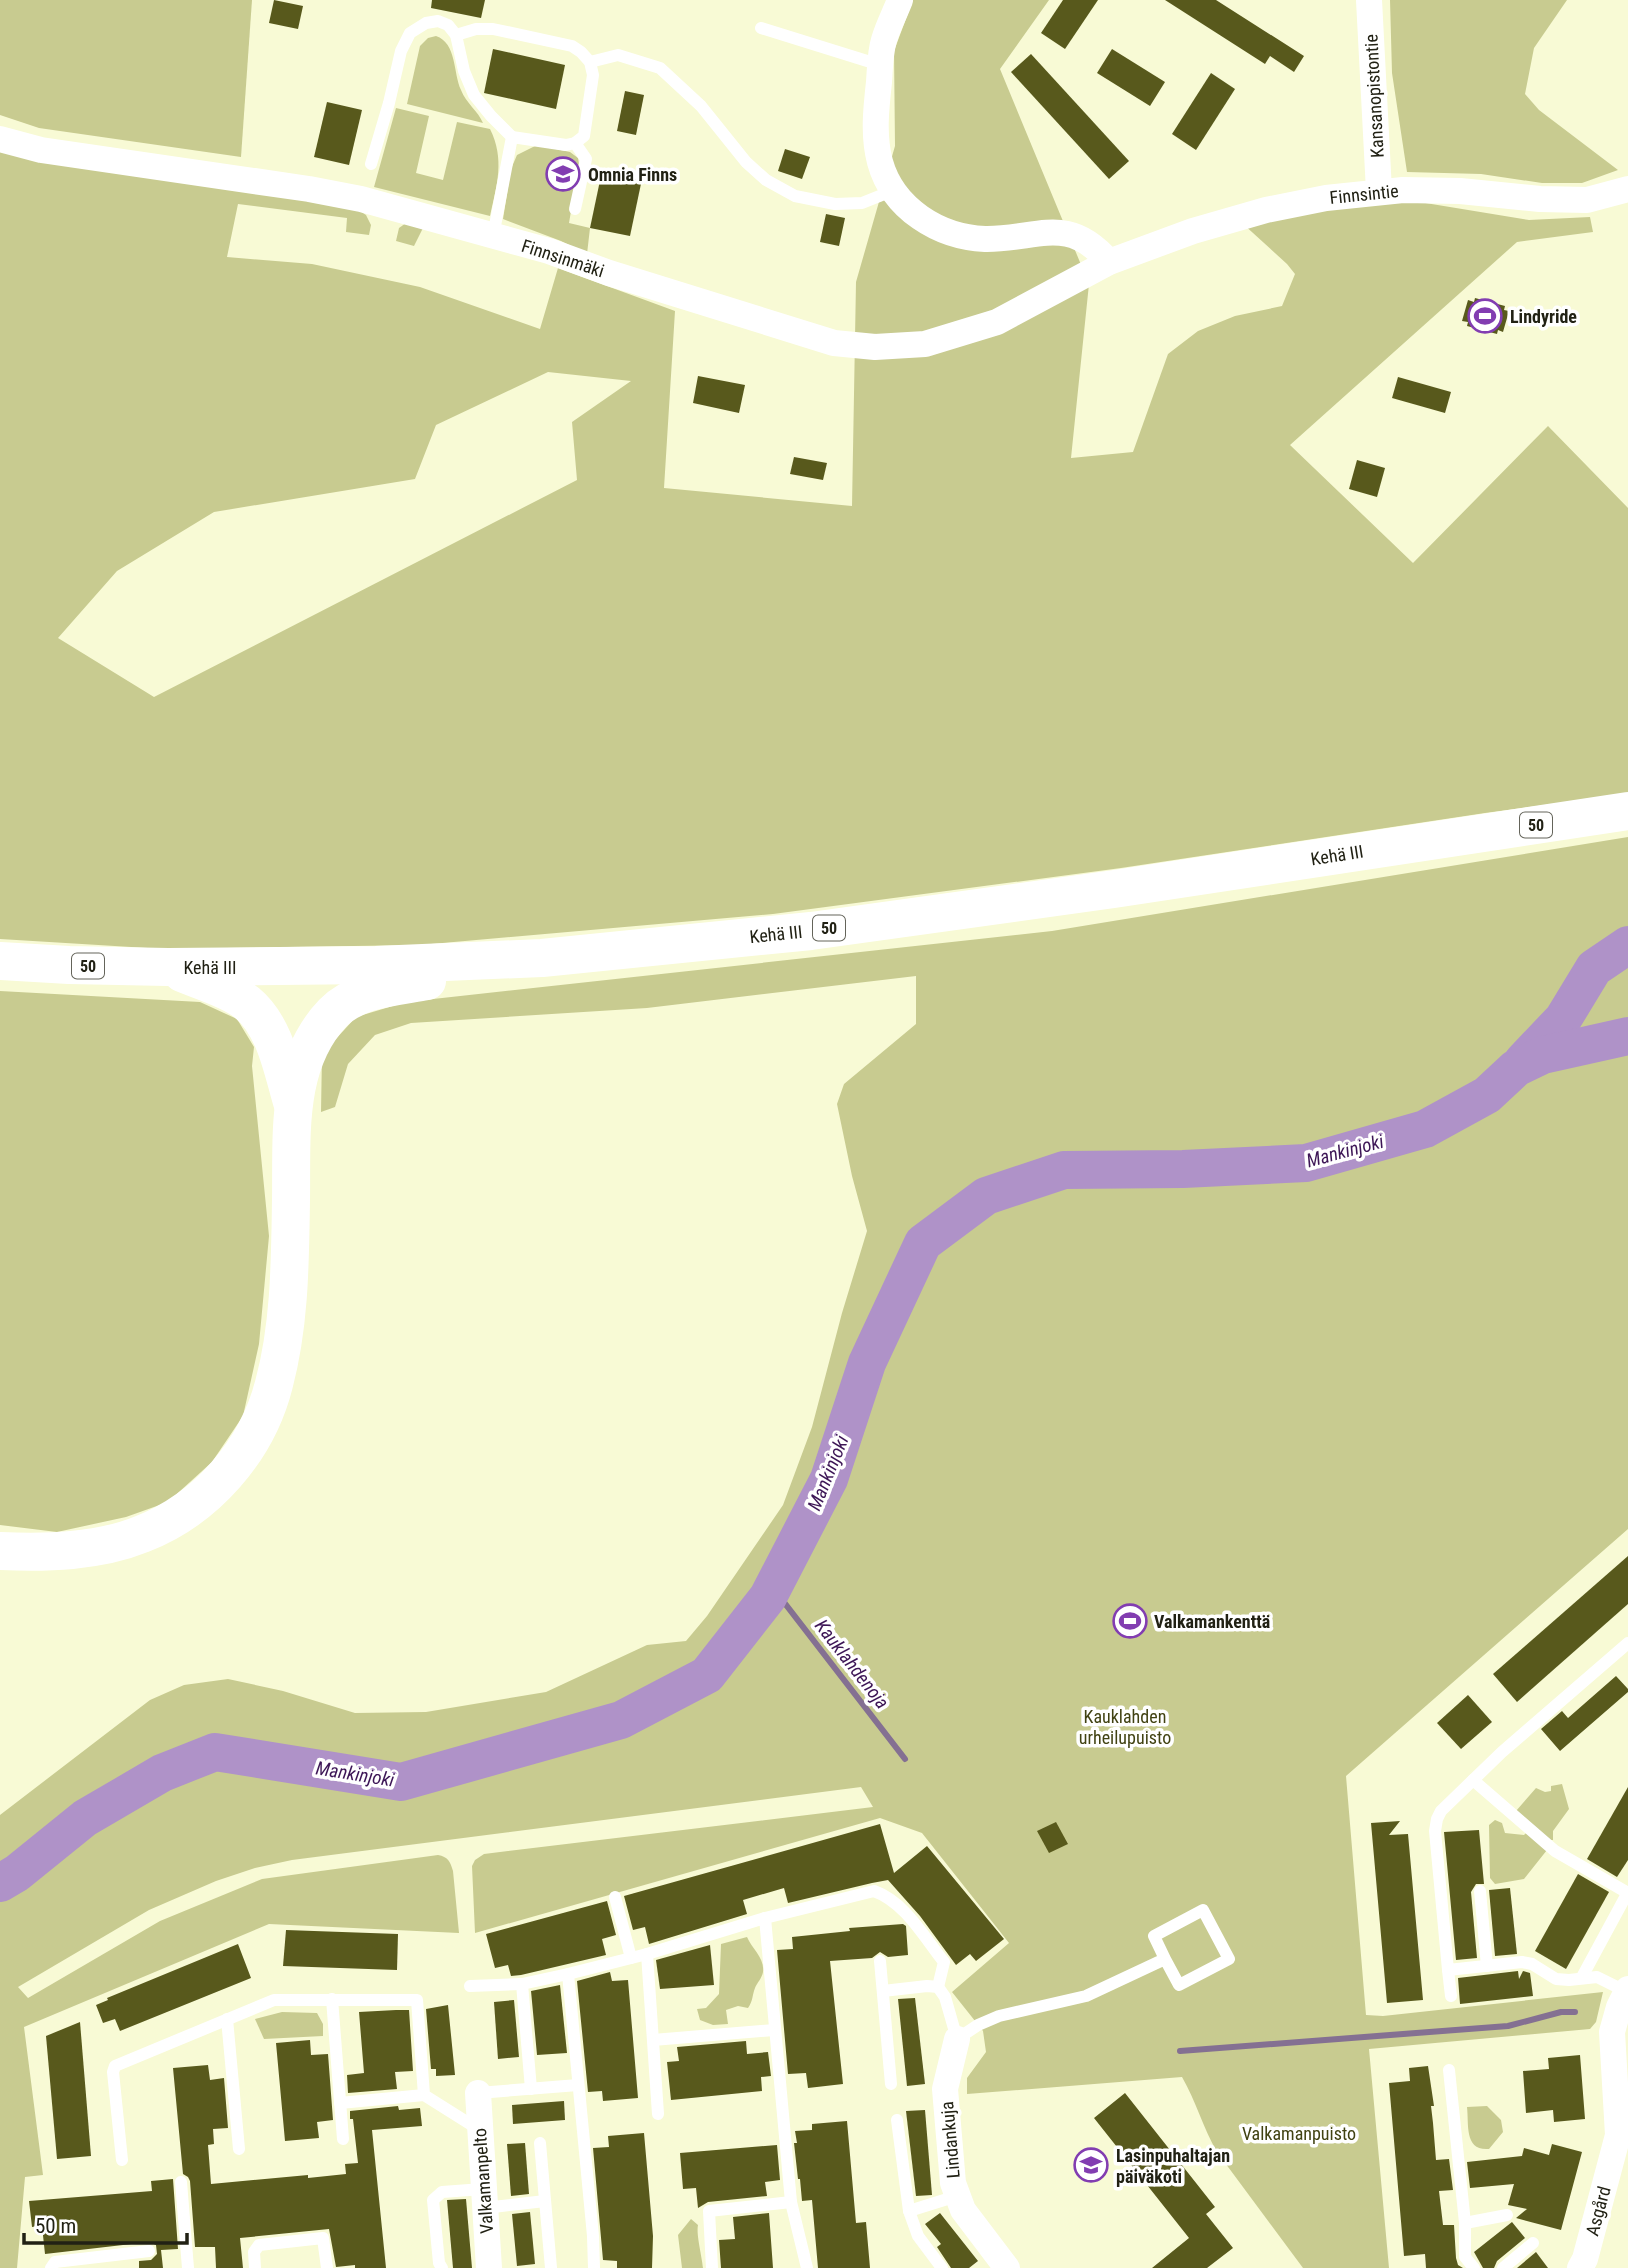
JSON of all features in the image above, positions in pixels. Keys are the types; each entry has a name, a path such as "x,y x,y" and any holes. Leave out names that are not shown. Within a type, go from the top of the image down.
{"highway":[{"name":"Kehä III","path":"0,961 168,967 376,965 542,958 838,927 1114,889 1628,811"},
{"path":"0,1551 32,1552 79,1548 114,1543 142,1534 190,1506 223,1480 239,1457 260,1422 274,1386 285,1332 289,1282 292,1104 302,1063 320,1028 335,1011 362,994 542,958"},
{"path":"168,967 247,1003 262,1020 275,1045 292,1104"}],"street":[{"path":"900,0 884,41 875,116 880,162 892,191 920,219 947,232 985,239 1048,232 1082,237 1108,262"},
{"name":"Kansanopistontie","path":"1369,0 1379,191"},
{"name":"Finnsinmäki","path":"0,139 41,150 309,188 361,199 549,251 609,273 834,344 875,347 925,344 997,322 1108,262"},
{"name":"Finnsintie","path":"1108,262 1193,231 1266,210 1326,198 1379,191 1460,191 1540,200 1587,200 1627,192"},
{"name":"Asgård","path":"1580,2268 1618,2135 1612,2032 1627,1990"},
{"name":"Lindankuja","path":"957,2039 945,2089 953,2183 963,2210 1007,2268"},
{"name":"Valkamanpelto","path":"478,2093 489,2268"}],"lane":[{"path":"371,164 401,51 410,33 426,23 438,21 448,25 456,36 464,71 474,94 512,137 566,145 575,143 584,136 593,75 590,62 572,46 493,29 475,29 456,36"},
{"path":"761,28 881,65"},
{"path":"590,62 618,55 660,68 701,106 746,162 766,180 794,196 835,204 862,202 892,191"},
{"path":"493,236 512,137"},
{"path":"575,143 586,159 575,209"},
{"path":"1451,1996 1435,1831 1441,1811 1502,1752 1628,1643"},
{"path":"1473,1780 1555,1851 1628,1893 1582,1977"},
{"path":"470,1986 522,1984 647,1954 765,1918 874,1891 897,1903 944,1962 938,1987 945,1997 957,2039 978,2025 999,2016 1086,1996 1165,1959"},
{"path":"1479,1891 1487,1966"},
{"path":"615,1897 631,1958"},
{"path":"1203,1910 1229,1959 1180,1984 1165,1959 1154,1936 1203,1910"},
{"path":"765,1918 791,2202 807,2268"},
{"path":"647,1954 658,2113"},
{"path":"880,1961 891,2084"},
{"path":"1448,1970 1522,1962 1532,1964 1556,1979 1597,1977 1627,1990"},
{"path":"568,1973 594,2268"},
{"path":"522,1984 531,2089"},
{"path":"883,1991 938,1987"},
{"path":"332,1999 343,2139"},
{"path":"122,2160 113,2072 115,2066 274,2000 417,2000 424,2095"},
{"path":"227,2019 239,2149"},
{"path":"653,2040 774,2030"},
{"path":"1449,2070 1465,2223 1465,2257 1474,2268"},
{"path":"478,2093 578,2085"},
{"path":"340,2103 424,2095 479,2129"},
{"path":"897,2120 909,2211 918,2236 942,2268"},
{"path":"540,2143 551,2268"},
{"path":"181,2182 188,2268"},
{"path":"436,2266 433,2200 442,2192 484,2199 545,2201"},
{"path":"909,2211 957,2196"},
{"path":"712,2268 709,2211 791,2202"},
{"path":"1465,2223 1507,2215"},
{"path":"256,2268 254,2252 259,2245 323,2238 327,2268"},
{"path":"1503,2268 1533,2242"},
{"path":"51,2268 55,2262 149,2252"}],"green space":[{"path":"0,0 252,0 241,157 39,128 0,115"},
{"path":"913,0 1049,0 1000,69 1089,284 1071,458 1133,452 1168,354 1198,331 1235,316 1282,306 1295,274 1242,223 1395,198 1529,220 1590,217 1593,232 1517,242 1290,445 1413,563 1548,426 1628,508 1628,794 1121,868 773,914 420,945 164,949 0,939 0,150 348,203 366,215 371,225 369,235 346,232 347,218 238,204 227,257 312,264 420,287 540,329 558,268 675,311 664,488 852,506 856,282 895,146 894,51","holes":["548,372 631,381 572,422 577,480 154,697 58,638 117,571 214,512 415,479 436,425"]},
{"path":"1390,0 1567,0 1534,48 1525,94 1539,110 1618,170 1582,183 1542,183 1481,174 1407,172 1392,73"},
{"path":"436,36 448,45 461,90 483,123 407,104 420,46 428,38"},
{"path":"396,108 429,116 416,173 443,180 457,122 490,129 495,140 498,162 490,216 374,187"},
{"path":"537,145 570,152 578,158 569,223 590,228 587,254 503,219 511,169 517,155"},
{"path":"406,223 424,226 414,246 396,241 399,228"},
{"path":"1628,837 1628,1529 1346,1776 1366,2015 1383,2016 1603,1992 1596,2022 1590,2029 1369,2049 1389,2268 1303,2268 1217,2152 1182,2077 967,2094 967,2078 986,2052 983,2031 952,1992 1009,1943 922,1833 880,1818 475,1933 472,1866 475,1860 484,1854 873,1807 861,1787 292,1860 255,1868 216,1881 149,1910 18,1987 28,1998 160,1921 262,1879 438,1855 448,1860 453,1871 459,1933 269,1924 24,2027 43,2175 25,2177 17,2268 0,2268 0,1815 150,1700 184,1685 228,1679 283,1691 355,1713 426,1712 546,1692 647,1645 686,1641 707,1616 783,1505 812,1427 867,1231 837,1104 844,1084 916,1024 916,976 647,1008 411,1023 375,1035 348,1064 335,1107 321,1112 322,1054 356,1017 406,1002 1052,931"},
{"path":"0,991 200,1002 237,1019 254,1047 252,1066 269,1236 259,1344 243,1416 212,1462 168,1502 126,1517 57,1532 0,1525"},
{"path":"1562,1784 1569,1809 1553,1831 1553,1840 1550,1840 1516,1811 1536,1788 1545,1792 1551,1791 1551,1786"},
{"path":"1495,1820 1502,1823 1505,1833 1524,1835 1527,1832 1547,1850 1524,1879 1495,1884 1490,1878 1489,1825"},
{"path":"747,1937 763,1967 750,2005 748,2008 738,2006 726,2010 728,2024 713,2025 700,2020 697,2009 706,2008 719,1994 721,1944"},
{"path":"282,2012 317,2013 323,2024 323,2036 264,2039 255,2019"},
{"path":"1487,2106 1501,2120 1503,2132 1489,2149 1481,2149 1475,2146 1469,2136 1467,2107"},
{"path":"691,2219 698,2225 703,2268 682,2268 678,2235"}],"building":[{"path":"274,0 303,6 298,29 269,23"},
{"path":"432,0 485,0 481,18 431,8"},
{"path":"1063,0 1098,0 1065,49 1041,33"},
{"path":"1165,0 1216,0 1304,56 1294,72 1270,56 1265,64"},
{"path":"493,49 565,65 556,109 484,93"},
{"path":"1112,49 1165,82 1150,106 1097,73"},
{"path":"1031,54 1129,161 1109,179 1011,72"},
{"path":"1211,73 1235,89 1196,150 1172,134"},
{"path":"625,91 644,95 636,135 617,131"},
{"path":"327,102 362,110 349,165 314,157"},
{"path":"785,149 810,157 802,179 778,171"},
{"path":"602,171 642,179 630,236 590,228"},
{"path":"826,214 845,218 839,246 820,242"},
{"path":"1475,298 1505,306 1504,310 1509,311 1503,332 1498,330 1497,334 1467,326 1468,322 1462,321 1468,300 1474,302"},
{"path":"698,376 745,385 739,413 693,403"},
{"path":"1398,377 1451,392 1445,413 1392,398"},
{"path":"794,457 827,463 823,480 790,474"},
{"path":"1357,460 1385,468 1377,497 1349,489"},
{"path":"1628,1556 1628,1604 1517,1702 1493,1674"},
{"path":"1616,1676 1628,1692 1560,1751 1541,1729 1562,1711 1568,1718"},
{"path":"1468,1695 1492,1722 1461,1749 1437,1723"},
{"path":"1628,1787 1628,1860 1617,1877 1587,1859"},
{"path":"1400,1821 1389,1835 1408,1834 1423,2000 1387,2003 1371,1823"},
{"path":"1056,1822 1068,1844 1049,1853 1037,1831"},
{"path":"880,1824 894,1873 927,1846 1004,1939 976,1961 970,1954 956,1965 920,1916 888,1880 788,1903 784,1888 743,1900 747,1914 649,1944 645,1927 633,1930 624,1896"},
{"path":"1479,1830 1484,1884 1476,1884 1471,1892 1477,1958 1456,1960 1444,1832"},
{"path":"1578,1874 1609,1892 1566,1969 1535,1951"},
{"path":"1510,1888 1517,1954 1495,1956 1489,1890"},
{"path":"607,1901 616,1935 602,1939 606,1955 521,1975 511,1976 508,1965 495,1968 486,1934"},
{"path":"903,1924 906,1926 908,1955 888,1957 880,1952 872,1958 830,1961 843,2084 808,2088 806,2073 788,2074 777,1950 793,1949 792,1937 850,1931 849,1928"},
{"path":"286,1930 398,1934 397,1970 283,1966"},
{"path":"238,1944 251,1978 120,2031 115,2019 103,2023 96,2005 108,2000 107,1998"},
{"path":"710,1945 714,1985 660,1989 656,1960"},
{"path":"1518,1971 1519,1979 1523,1971 1530,1973 1533,1996 1460,2004 1458,1978"},
{"path":"610,1972 612,1981 628,1980 638,2098 603,2101 602,2091 588,2092 577,1981"},
{"path":"560,1985 567,2053 537,2055 531,1991"},
{"path":"915,1998 925,2084 907,2086 898,1999"},
{"path":"514,2000 519,2057 498,2059 494,2002"},
{"path":"448,2005 455,2075 436,2076 436,2069 431,2069 426,2009"},
{"path":"409,2010 413,2071 395,2072 397,2089 348,2093 347,2075 364,2073 359,2012"},
{"path":"80,2022 91,2156 57,2159 46,2036"},
{"path":"310,2040 311,2055 328,2054 333,2120 317,2122 319,2138 285,2141 276,2043"},
{"path":"746,2041 747,2054 768,2052 771,2076 761,2077 762,2091 671,2100 667,2062 679,2061 677,2047"},
{"path":"1580,2055 1585,2119 1554,2122 1553,2110 1526,2113 1523,2071 1549,2069 1548,2058"},
{"path":"208,2065 210,2080 224,2078 228,2128 213,2129 214,2144 208,2145 211,2184 346,2174 345,2164 358,2163 350,2111 398,2106 399,2110 420,2108 422,2126 372,2130 386,2268 355,2268 355,2265 336,2267 329,2229 240,2238 243,2268 216,2268 215,2247 195,2247 190,2181 183,2174 173,2068"},
{"path":"1428,2066 1434,2106 1431,2106 1436,2160 1449,2159 1453,2190 1439,2191 1443,2225 1454,2225 1456,2258 1458,2265 1463,2268 1426,2268 1425,2254 1404,2256 1389,2083 1410,2081 1409,2068"},
{"path":"1125,2093 1215,2207 1206,2214 1233,2248 1207,2268 1152,2268 1189,2238 1094,2118"},
{"path":"564,2101 565,2120 513,2124 512,2105"},
{"path":"925,2110 932,2195 916,2196 906,2111"},
{"path":"847,2121 856,2223 866,2222 870,2268 818,2268 812,2200 802,2201 794,2143 797,2143 795,2131 812,2130 812,2124"},
{"path":"644,2133 653,2236 652,2268 617,2268 617,2261 603,2260 593,2148 609,2147 608,2136"},
{"path":"525,2143 529,2194 511,2196 507,2144"},
{"path":"1552,2144 1582,2152 1561,2230 1516,2218 1527,2209 1508,2205 1514,2184 1470,2188 1467,2162 1522,2156 1524,2148 1549,2155"},
{"path":"777,2145 780,2180 765,2182 767,2196 708,2202 698,2208 696,2188 683,2189 680,2153"},
{"path":"173,2179 178,2249 161,2250 163,2268 139,2268 139,2261 151,2260 157,2254 156,2245 149,2242 45,2254 42,2226 32,2227 29,2201 152,2191 151,2181"},
{"path":"466,2199 472,2268 453,2268 447,2200"},
{"path":"530,2212 535,2264 517,2266 512,2214"},
{"path":"769,2213 773,2268 721,2268 719,2240 735,2239 733,2217"},
{"path":"940,2213 978,2261 969,2268 951,2268 937,2247 941,2244 925,2224"},
{"path":"1512,2222 1525,2238 1497,2261 1494,2268 1483,2268 1474,2252"},
{"path":"1536,2252 1548,2268 1517,2268"}],"waterway":[{"path":"1523,1061 1563,1019 1594,968 1628,945"},
{"name":"Mankinjoki","path":"0,1883 17,1873 85,1818 162,1773 215,1752 401,1782 621,1720 707,1675 768,1597 829,1479 867,1363 923,1243 986,1196 1064,1170 1183,1169 1306,1163 1425,1129 1487,1095 1516,1068 1543,1055 1628,1036"},
{"name":"Kauklahdenoja","path":"773,1588 905,1759"},
{"path":"1180,2051 1508,2026 1561,2012 1575,2012"}],"place":[{"name":"Omnia Finns","path":"563,174"},
{"name":"Lindyride","path":"1485,316"},
{"name":"Valkamankenttä","path":"1130,1621"},
{"name":"Lasinpuhaltajan päiväkoti","path":"1091,2165"}],"park label":[{"name":"Kauklahden urheilupuisto","path":"1125,1726"},
{"name":"Valkamanpuisto","path":"1299,2133"}]}
